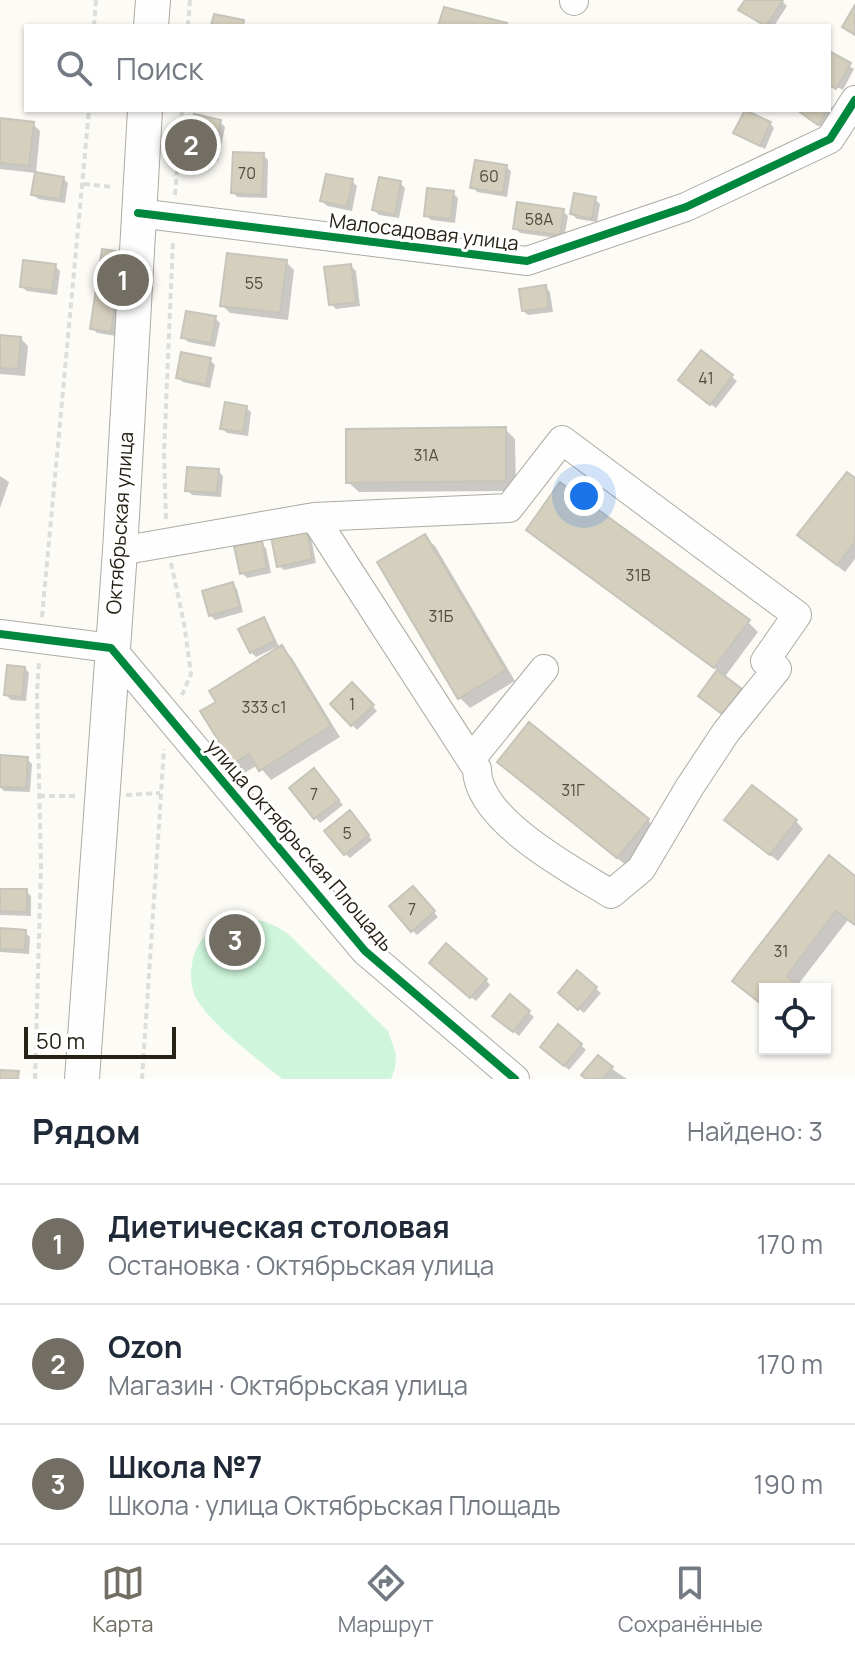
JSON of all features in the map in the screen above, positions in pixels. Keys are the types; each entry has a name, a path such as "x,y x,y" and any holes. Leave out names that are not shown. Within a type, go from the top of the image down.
{"main road":[{"path":"151,24 153,0"},
{"name":"Октябрьская улица","path":"82,1079 120,551 145,112"}],"street":[{"name":"Малосадовая улица","path":"138,213 527,261 686,207 830,139 855,100"},
{"path":"120,551 314,517 509,508 562,440 797,615 765,661 777,669 726,732 641,869 611,894 556,860 504,822 477,780 477,769 471,759 314,517"},
{"path":"0,634 111,648"},
{"name":"улица Октябрьская Площадь","path":"111,648 365,951 515,1079"},
{"path":"471,759 544,669"}],"path":[{"path":"94,24 96,0"},
{"path":"188,24 190,0"},
{"path":"35,1079 41,866 37,694 40,639 89,112"},
{"path":"142,1079 162,758 172,720 191,674 167,543 164,453 182,112"}],"green space":[{"path":"236,918 263,921 287,933 388,1031 396,1054 391,1079 282,1079 211,1018 193,991 191,969 195,951 208,933"}],"building":[{"path":"745,0 783,0 767,24 738,10"},
{"path":"855,5 855,35 842,27"},
{"path":"444,7 507,23 507,24 439,24"},
{"path":"214,14 244,20 243,24 212,24"},
{"path":"831,52 851,63 836,89 831,86"},
{"path":"744,112 771,122 760,146 733,133"},
{"path":"800,112 827,112 818,125"},
{"path":"194,114 221,120 214,157 187,151"},
{"path":"0,118 34,122 29,166 0,163"},
{"path":"233,152 264,153 262,195 231,193"},
{"path":"475,160 507,165 503,193 470,188"},
{"path":"35,172 64,177 60,199 31,195"},
{"path":"326,174 353,179 347,207 320,201"},
{"path":"379,177 401,181 395,215 372,210"},
{"path":"427,188 454,191 451,219 424,216"},
{"path":"574,193 596,197 592,219 570,214"},
{"path":"517,202 564,209 560,235 513,229"},
{"path":"102,249 123,252 111,332 90,329"},
{"path":"227,253 287,260 280,313 220,306"},
{"path":"23,260 56,264 52,291 20,287"},
{"path":"351,264 356,302 329,305 324,267"},
{"path":"546,285 549,308 522,311 519,289"},
{"path":"186,311 216,316 211,343 181,338"},
{"path":"0,335 21,337 18,369 0,368"},
{"path":"701,350 733,375 710,405 678,380"},
{"path":"181,352 211,358 206,385 176,378"},
{"path":"225,402 247,406 243,432 220,429"},
{"path":"506,427 506,481 346,483 346,429"},
{"path":"187,467 219,469 217,493 185,491"},
{"path":"847,472 855,478 855,542 837,565 797,535"},
{"path":"560,482 750,620 714,668 526,530"},
{"path":"307,530 312,559 277,567 271,537"},
{"path":"425,534 506,670 458,699 377,562"},
{"path":"262,541 267,568 240,574 234,546"},
{"path":"233,582 240,607 209,616 202,591"},
{"path":"264,617 275,641 250,653 238,629"},
{"path":"282,645 331,726 259,771 249,754 233,764 200,711 216,702 209,691"},
{"path":"7,665 25,667 22,697 4,695"},
{"path":"717,670 742,689 722,714 698,696"},
{"path":"352,682 374,705 351,726 330,704"},
{"path":"529,722 649,819 617,858 497,762"},
{"path":"0,755 28,757 26,788 0,787"},
{"path":"314,768 339,800 314,819 289,788"},
{"path":"752,785 797,820 770,855 724,820"},
{"path":"350,810 369,835 344,855 324,831"},
{"path":"829,855 855,876 855,925 836,911 787,976 796,983 759,983 759,1002 732,981"},
{"path":"413,886 435,911 411,932 389,906"},
{"path":"0,889 27,889 27,912 0,911"},
{"path":"0,928 26,930 25,950 0,949"},
{"path":"446,943 487,979 470,998 429,963"},
{"path":"577,970 597,987 578,1010 558,993"},
{"path":"510,994 530,1011 513,1032 492,1016"},
{"path":"558,1024 582,1044 564,1066 540,1047"},
{"path":"598,1055 613,1067 603,1079 586,1079 581,1075"},
{"path":"0,1070 19,1071 18,1079 0,1079"}],"cycle path":[{"path":"138,213 527,261 686,207 830,139 855,100"},
{"path":"0,634 111,648 365,951 515,1079"}],"place":[{"name":"Ozon","path":"191,145"},
{"name":"Диетическая столовая","path":"123,280"},
{"name":"Школа №7","path":"235,940"}]}
